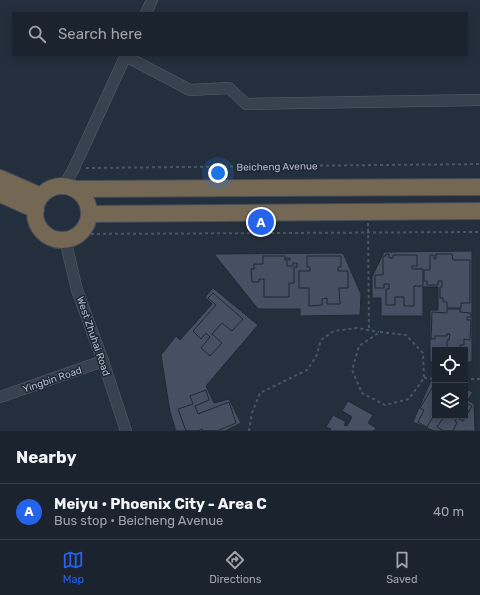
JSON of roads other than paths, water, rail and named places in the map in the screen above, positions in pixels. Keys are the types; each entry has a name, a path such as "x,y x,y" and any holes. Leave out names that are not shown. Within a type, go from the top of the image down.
{"highway":[{"path":"0,178 38,203"},
{"path":"70,187 84,198 88,205 89,214 85,227 72,236 55,238 43,232 36,219 38,203 49,189 59,186 480,187"},
{"path":"0,194 38,203"},
{"path":"89,214 480,211"}],"street":[{"path":"146,12 152,0"},
{"path":"70,187 74,168 126,56 190,90 229,88 246,104 480,100"},
{"name":"West Zhuhai Road","path":"72,236 77,290 103,361 126,431"},
{"name":"Yingbin Road","path":"0,397 103,361"}],"place":[{"name":"Meiyu • Phoenix City - Area C","path":"261,222"}]}
